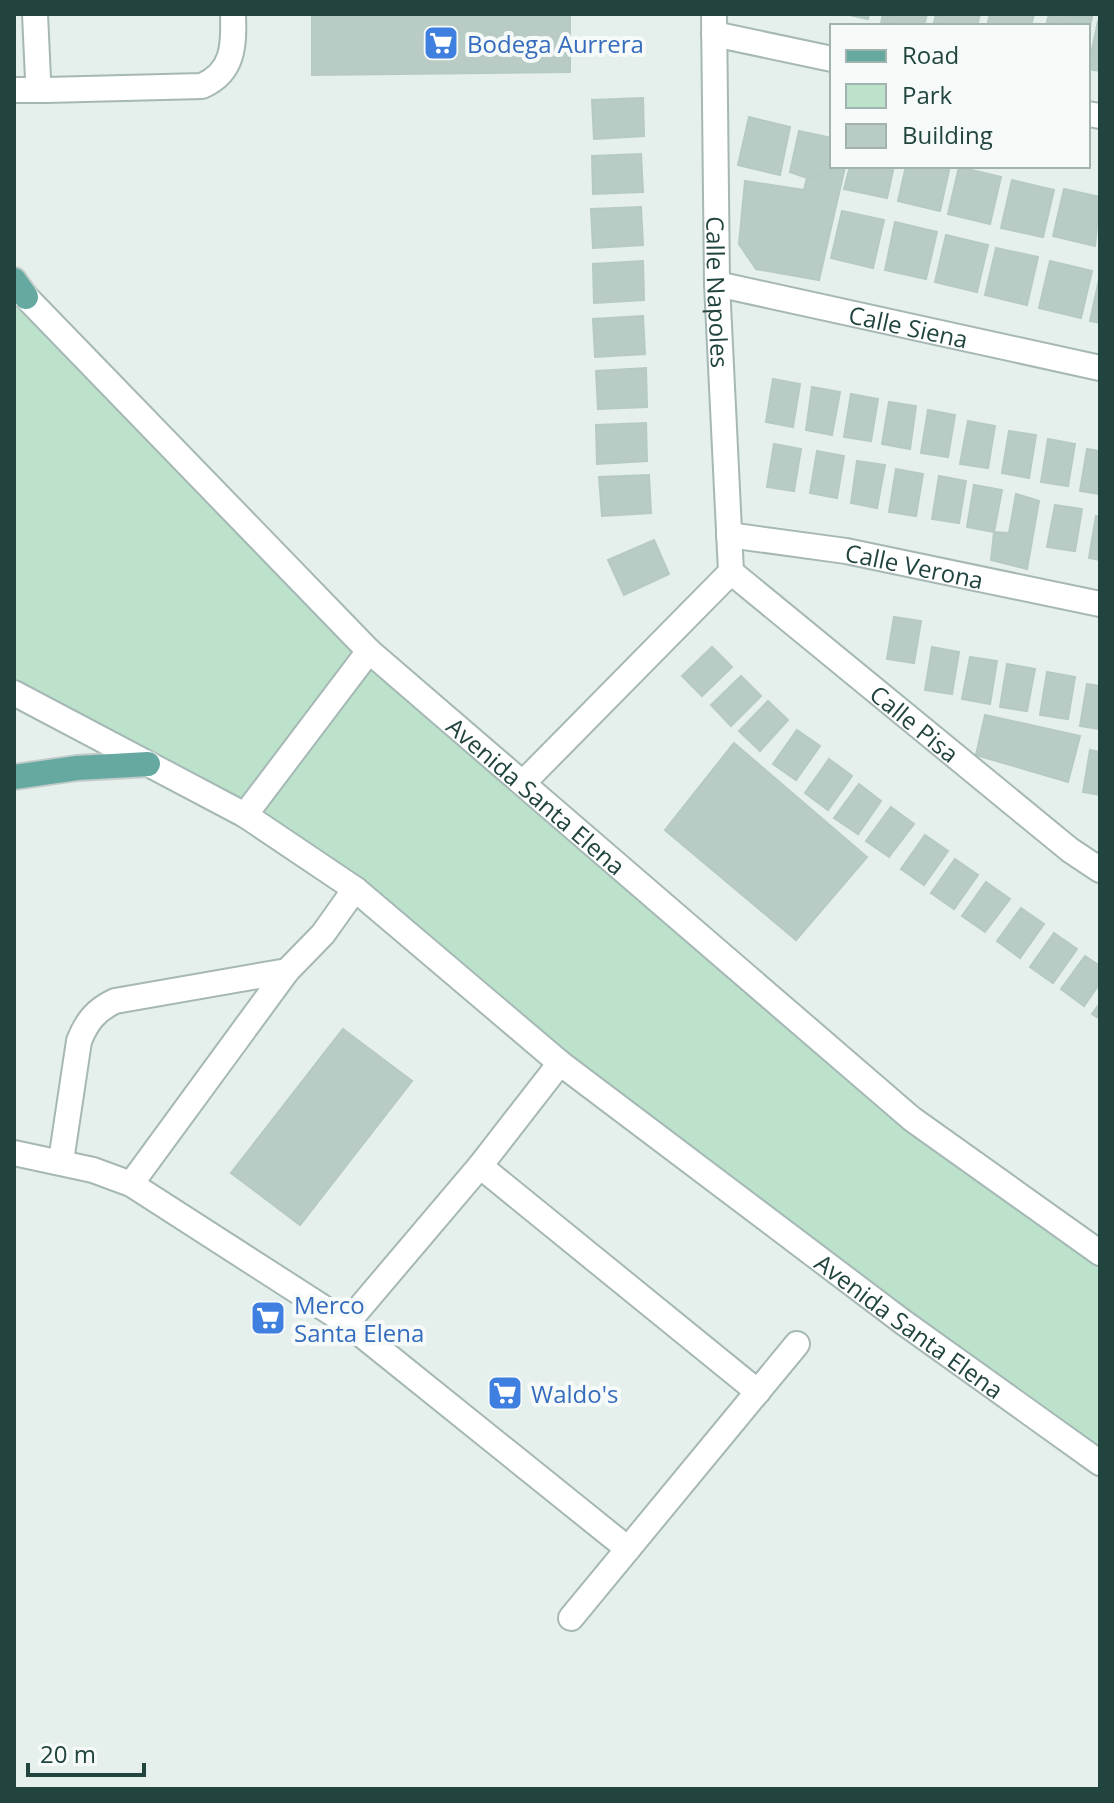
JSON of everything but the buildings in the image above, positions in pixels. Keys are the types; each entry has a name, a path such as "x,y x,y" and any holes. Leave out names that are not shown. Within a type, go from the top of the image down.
{"main road":[{"path":"14,777 77,768 148,764"}],"street":[{"path":"35,14 38,79 40,88 46,90"},
{"path":"14,90 202,86 218,76 233,55 233,14"},
{"path":"714,24 830,58"},
{"name":"Calle Napoles","path":"714,24 717,284 731,572"},
{"name":"Calle Siena","path":"717,284 1100,368"},
{"name":"Avenida Santa Elena","path":"18,289 369,651 912,1119 1100,1253"},
{"name":"Calle Verona","path":"729,535 846,551 1100,604"},
{"path":"524,782 731,572"},
{"name":"Calle Pisa","path":"731,572 1070,850 1100,870"},
{"path":"245,815 369,651"},
{"name":"Avenida Santa Elena","path":"14,693 245,815 355,889 560,1063 903,1322 1100,1463"},
{"path":"1070,850 1100,855"},
{"path":"131,1184 287,971 323,934 355,889"},
{"path":"61,1161 79,1041 84,1027 101,1007 115,1001 287,971"},
{"path":"347,1323 480,1166 560,1063"},
{"path":"14,1153 61,1161 131,1184 347,1323 628,1549"},
{"path":"480,1166 758,1392"},
{"path":"571,1618 797,1344"}],"green space":[{"path":"14,290 369,651 912,1119 1100,1253 1100,1463 903,1322 355,889 14,693"}],"place":[{"name":"Bodega Aurrera","path":"441,43"},
{"name":"Merco Santa Elena","path":"268,1318"},
{"name":"Waldo's","path":"505,1393"}]}
